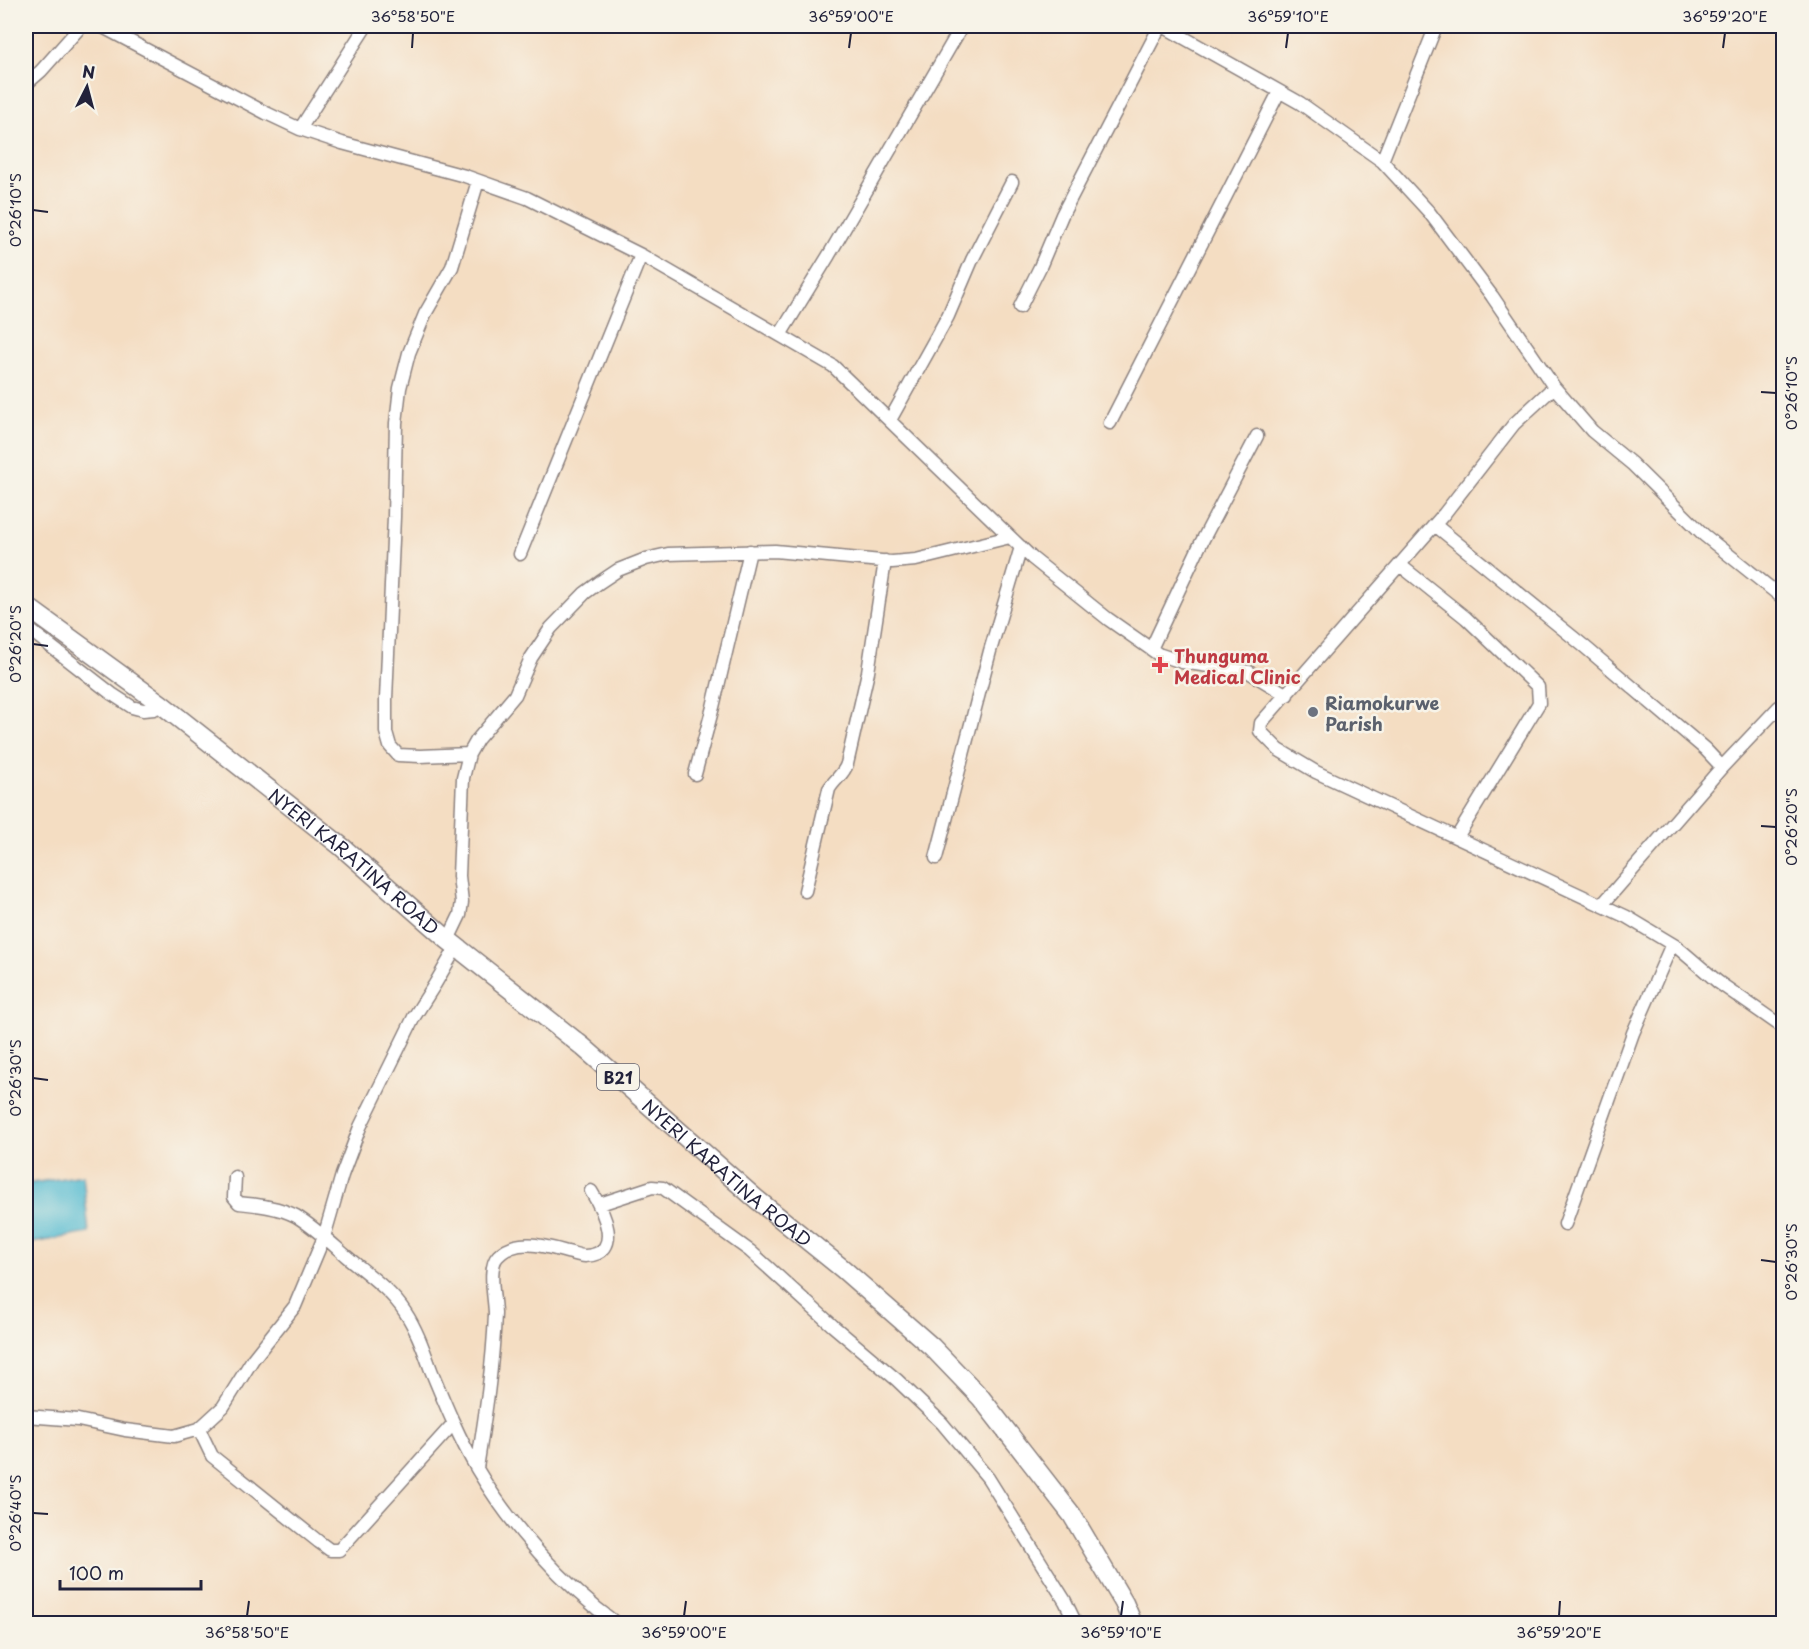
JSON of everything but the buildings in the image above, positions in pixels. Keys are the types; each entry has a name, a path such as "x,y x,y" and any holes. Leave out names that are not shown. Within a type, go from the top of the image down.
{"highway":[{"name":"NYERI KARATINA ROAD","path":"26,606 161,704 342,847 453,943 582,1046 755,1198 843,1269 932,1347 981,1398 1072,1515 1124,1603 1133,1623"}],"street":[{"path":"26,84 41,71 81,26"},
{"path":"101,26 300,129 478,181 527,198 641,255 833,366 1021,547 1108,619 1158,654 1176,661 1249,672 1287,695"},
{"path":"300,129 366,26"},
{"path":"780,335 962,26"},
{"path":"1020,307 1062,215 1161,26 1325,119 1383,161 1430,212 1492,296 1554,387 1592,431 1632,464 1704,535 1784,600"},
{"path":"1383,161 1436,26"},
{"path":"1110,423 1279,92"},
{"path":"468,754 398,755 390,746 386,732 386,699 396,423 400,388 409,353 425,314 452,267 478,181"},
{"path":"890,420 948,316 972,260 1012,182"},
{"path":"520,554 641,255"},
{"path":"1554,387 1514,424 1435,525 1261,723 1260,731 1279,750 1316,772 1627,916 1672,944 1718,982 1784,1028"},
{"path":"1151,649 1199,547 1257,436"},
{"path":"1435,525 1618,675 1705,749 1722,767"},
{"path":"26,1416 78,1420 125,1430 174,1436 199,1429 223,1407 253,1359 295,1306 324,1237 342,1175 377,1089 414,1017 435,984 453,943 462,902 459,876 463,778 468,754 488,725 515,695 531,658 551,628 585,593 618,570 646,559 668,554 750,551 808,553 885,561 916,560 1010,537"},
{"path":"936,858 990,651 1021,547"},
{"path":"695,774 750,551"},
{"path":"805,891 829,789 847,764 868,672 885,561"},
{"path":"1400,565 1466,618 1538,687 1539,703 1457,837"},
{"path":"26,627 132,707 143,710 154,709 161,704"},
{"path":"1602,905 1722,767 1779,707"},
{"path":"1565,1224 1633,1033 1672,944"},
{"path":"235,1177 234,1197 239,1203 268,1206 295,1215 382,1286 405,1311 453,1424 477,1468 504,1508 556,1571 602,1613 617,1623"},
{"path":"600,1204 652,1187 663,1188 750,1251 897,1380 942,1423 988,1478 1065,1601 1076,1623"},
{"path":"477,1468 492,1365 495,1311 492,1270 496,1257 508,1248 522,1244 584,1256 597,1253 606,1245 609,1237 600,1204 591,1191"},
{"path":"199,1429 212,1456 319,1542 330,1550 339,1550 453,1424"}],"water":[{"path":"83,1175 89,1233 26,1244 26,1184"}],"place":[{"name":"Thunguma Medical Clinic","path":"1160,665"},
{"name":"Riamokurwe Parish","path":"1313,712"}]}
